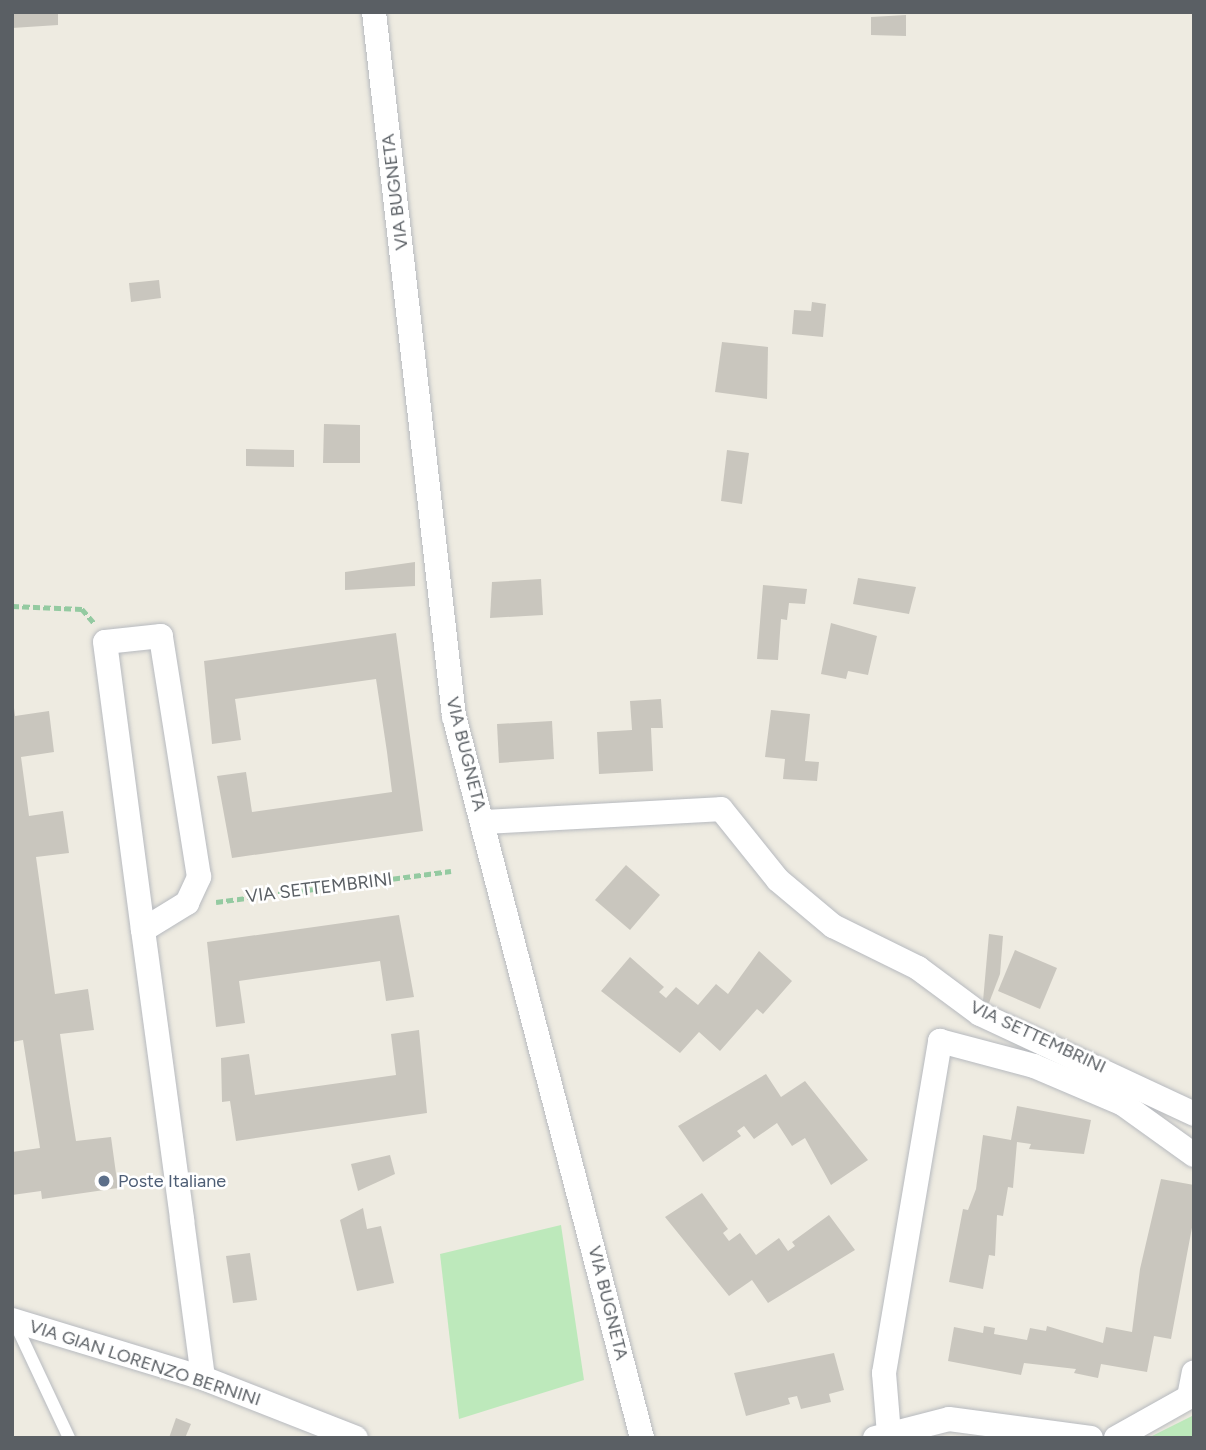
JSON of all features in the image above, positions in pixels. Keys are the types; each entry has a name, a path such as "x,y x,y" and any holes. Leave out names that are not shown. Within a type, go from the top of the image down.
{"street":[{"name":"VIA BUGNETA","path":"374,12 454,716 642,1438"},
{"path":"143,930 187,903 200,877 161,636 105,642 143,930 203,1378"},
{"name":"VIA SETTEMBRINI","path":"483,822 721,808 778,880 833,926 918,968 980,1014 1194,1114"},
{"path":"1091,1438 949,1419 882,1436 884,1373 940,1041 1034,1066 1122,1104 1194,1155"},
{"name":"VIA GIAN LORENZO BERNINI","path":"13,1320 203,1378 356,1438"},
{"path":"1116,1438 1189,1397 1194,1372"}],"lane":[{"path":"13,1320 69,1438"}],"path":[{"path":"12,606 82,609 105,642"},
{"name":"VIA SETTEMBRINI","path":"187,903 451,871"}],"green space":[{"path":"561,1225 584,1380 459,1419 440,1254"},
{"path":"1194,1415 1194,1438 1148,1438"}],"building":[{"path":"12,12 58,12 58,25 12,28"},
{"path":"906,15 906,36 871,35 871,17"},
{"path":"159,280 161,298 131,302 129,283"},
{"path":"812,302 826,304 823,337 792,334 794,310 811,311"},
{"path":"722,342 768,347 767,399 715,392"},
{"path":"324,424 360,425 360,463 323,463"},
{"path":"246,449 294,450 294,467 246,466"},
{"path":"727,450 749,453 742,504 721,501"},
{"path":"415,562 415,586 345,590 345,572"},
{"path":"858,578 916,587 909,614 853,604"},
{"path":"541,579 543,615 490,618 492,582"},
{"path":"763,585 807,589 805,604 789,603 787,620 781,619 778,660 757,659"},
{"path":"831,623 877,636 868,675 848,671 846,679 821,674"},
{"path":"396,633 423,831 232,858 217,776 246,772 252,812 392,792 387,752 376,679 235,699 241,740 212,744 204,661"},
{"path":"661,699 663,728 651,728 653,771 599,774 597,732 632,730 630,701"},
{"path":"14,708 15,716 49,711 54,752 21,757 29,816 63,811 69,853 36,857 55,994 88,989 94,1030 60,1034 69,1097 76,1141 111,1137 118,1188 42,1199 41,1191 12,1195 12,1152 40,1148 23,1040 12,1042"},
{"path":"771,710 810,714 805,761 819,762 817,781 783,779 785,759 765,757"},
{"path":"552,721 554,759 499,763 497,724"},
{"path":"626,865 660,895 630,930 595,900"},
{"path":"399,915 414,997 386,1001 380,961 239,981 245,1023 216,1027 207,942"},
{"path":"989,934 1003,936 1000,974 989,1003 983,1001"},
{"path":"1015,950 1057,968 1040,1009 998,991"},
{"path":"759,951 792,981 763,1014 757,1009 720,1051 699,1032 680,1053 601,991 630,957 664,987 659,992 666,998 676,987 698,1005 716,984 728,994"},
{"path":"419,1030 427,1113 236,1141 230,1101 222,1102 221,1058 249,1054 255,1095 396,1075 391,1034"},
{"path":"766,1074 781,1097 805,1081 868,1160 831,1185 805,1138 792,1146 777,1123 754,1139 744,1126 737,1131 741,1136 703,1162 678,1126"},
{"path":"1017,1106 1091,1120 1084,1154 1029,1149 1031,1144 1017,1142 1013,1188 1008,1187 1003,1216 997,1215 995,1256 989,1255 983,1289 949,1282 963,1209 968,1210 976,1189 983,1135 1011,1140"},
{"path":"390,1155 395,1174 358,1191 351,1164"},
{"path":"1161,1179 1194,1185 1194,1217 1171,1339 1154,1336 1147,1372 1101,1364 1098,1378 1074,1373 1076,1369 1024,1363 1021,1375 948,1361 954,1327 983,1333 984,1326 995,1328 994,1334 1027,1340 1030,1328 1046,1331 1047,1326 1103,1343 1106,1327 1132,1332 1140,1269"},
{"path":"702,1193 728,1229 723,1233 729,1241 740,1233 756,1255 779,1238 788,1251 795,1246 792,1242 829,1215 855,1250 768,1303 752,1280 729,1296 665,1217"},
{"path":"363,1208 367,1229 381,1226 394,1283 357,1291 340,1220"},
{"path":"250,1253 257,1300 233,1303 226,1256"},
{"path":"834,1353 844,1390 829,1394 831,1402 801,1409 797,1396 788,1398 790,1404 746,1416 734,1373"},
{"path":"176,1418 191,1424 185,1438 169,1438"}],"place":[{"name":"Poste Italiane","path":"104,1181"}]}
